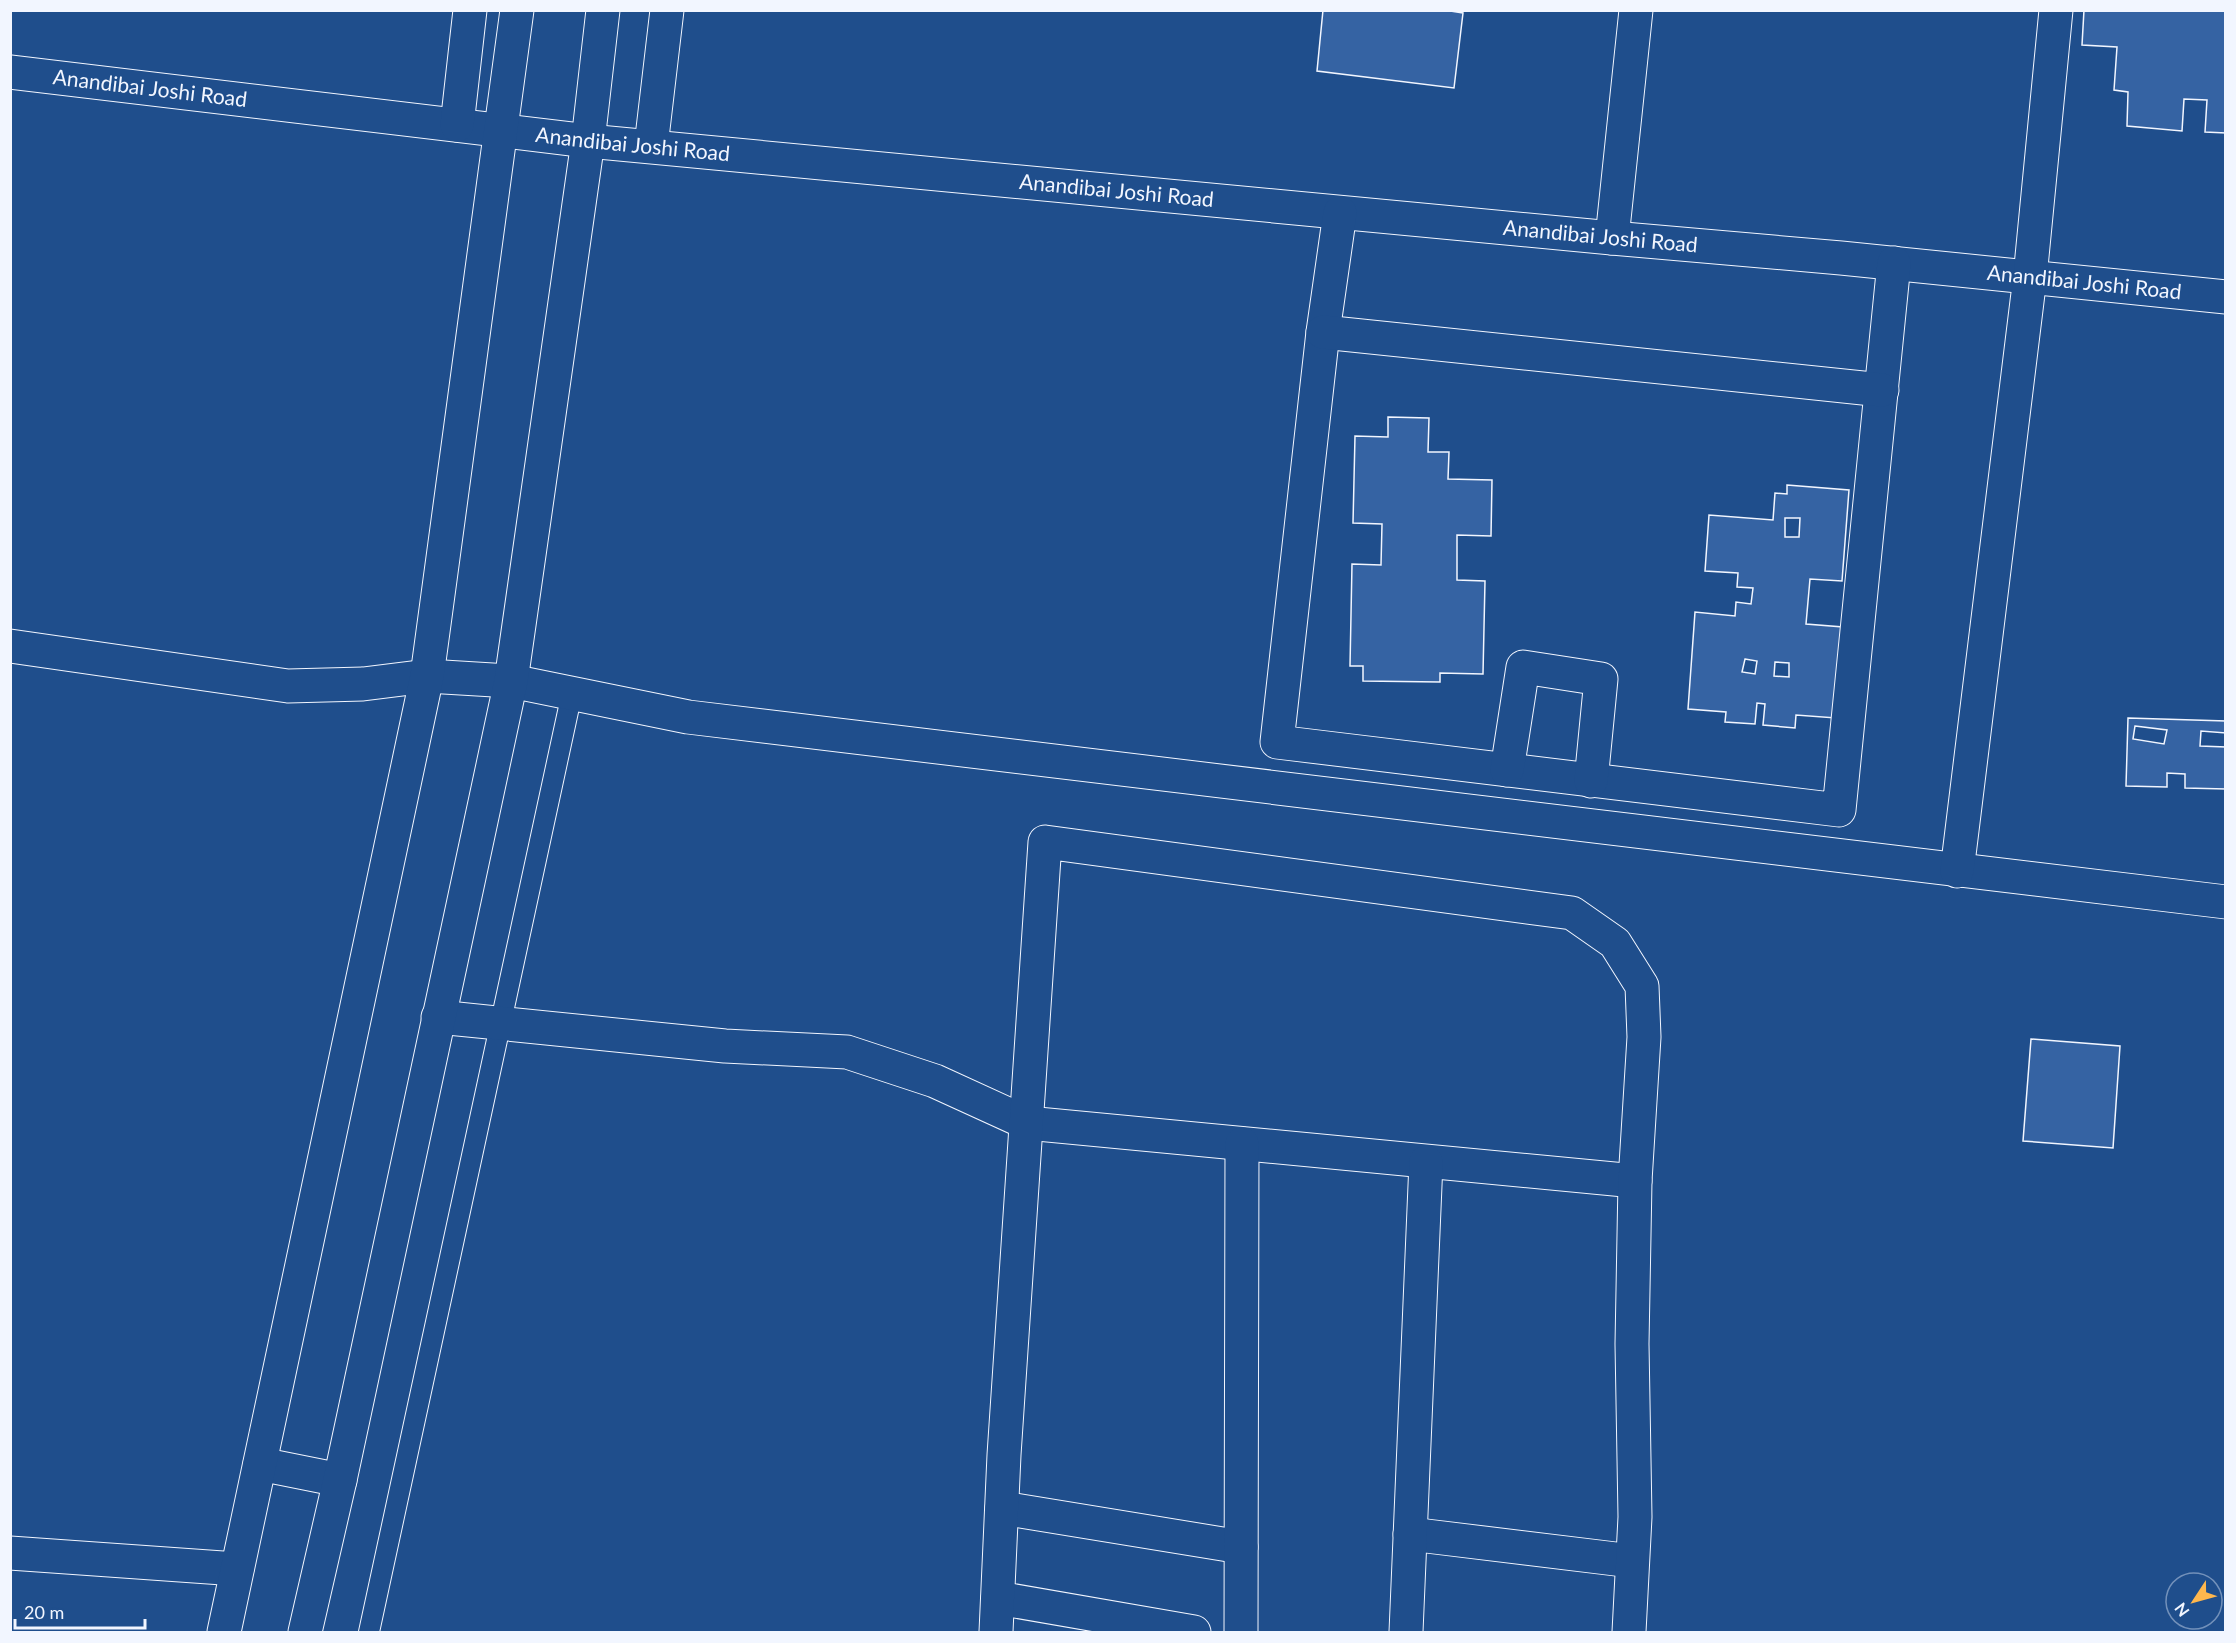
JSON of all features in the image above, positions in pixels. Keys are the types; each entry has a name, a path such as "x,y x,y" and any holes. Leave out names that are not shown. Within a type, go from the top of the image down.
{"street":[{"path":"457,125 470,10"},
{"path":"224,1632 427,676 517,10"},
{"path":"305,1632 340,1480 511,681 588,141 603,10"},
{"path":"651,146 667,10"},
{"path":"1612,238 1636,10"},
{"path":"1957,871 2030,277 2056,10"},
{"name":"Anandibai Joshi Road","path":"10,72 588,141 1894,263 2226,297"},
{"path":"1340,213 1323,332 1277,742 1839,810 1894,263"},
{"path":"1323,332 1882,390"},
{"path":"10,646 288,686 363,684 427,676 511,681 688,717 2226,902"},
{"path":"1507,770 1523,667 1601,679 1591,781"},
{"path":"996,1632 1044,842 1572,914 1616,943 1642,986 1644,1037 1635,1181 1632,1344 1635,1517 1629,1632"},
{"path":"438,1017 725,1046 847,1052 935,1081 1027,1123 1635,1181"},
{"path":"1241,1632 1242,1144"},
{"path":"1406,1632 1426,1162"},
{"path":"260,1464 340,1480"},
{"path":"1002,1508 1241,1547"},
{"path":"1410,1534 1632,1561"},
{"path":"10,1553 237,1569"},
{"path":"998,1598 1194,1632"}],"lane":[{"path":"369,1632 572,693"}],"building":[{"path":"1323,10 1444,10 1463,13 1454,88 1317,71"},
{"path":"2084,10 2226,10 2226,133 2205,132 2207,100 2184,99 2182,131 2127,126 2128,92 2114,90 2117,47 2082,45"},
{"path":"1388,417 1429,418 1428,452 1449,452 1448,479 1492,480 1491,536 1457,535 1457,580 1485,581 1483,674 1440,673 1440,682 1363,681 1363,666 1350,666 1352,564 1381,565 1382,524 1353,523 1355,436 1388,437"},
{"path":"1787,485 1849,490 1842,581 1810,579 1806,624 1843,627 1836,718 1796,715 1795,728 1763,725 1765,704 1757,703 1755,724 1725,722 1726,712 1688,709 1695,612 1735,616 1736,602 1751,604 1753,588 1737,587 1738,573 1705,571 1709,515 1773,520 1775,493 1787,494","holes":["1785,518 1800,518 1799,537 1785,537","1745,659 1757,661 1755,674 1742,672","1775,662 1789,663 1789,677 1774,676"]},
{"path":"2128,718 2226,721 2226,733 2201,731 2200,746 2226,747 2226,789 2185,788 2185,774 2167,773 2167,787 2126,786","holes":["2135,726 2167,730 2164,744 2133,739"]},
{"path":"2031,1039 2120,1046 2113,1148 2023,1141"}]}
